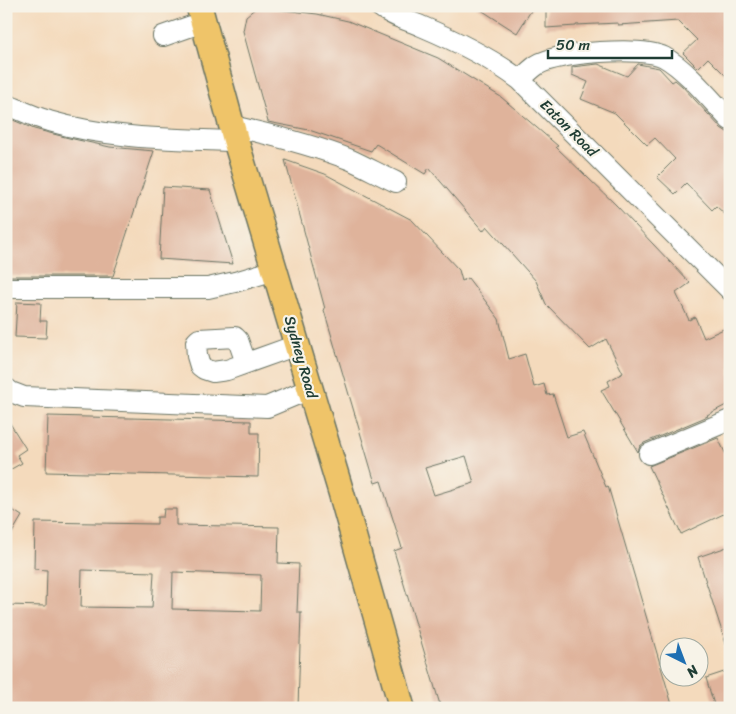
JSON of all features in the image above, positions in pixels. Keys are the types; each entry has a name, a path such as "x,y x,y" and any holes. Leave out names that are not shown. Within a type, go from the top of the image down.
{"main road":[{"name":"Sydney Road","path":"201,14 402,708"}],"street":[{"name":"Eaton Road","path":"379,6 497,64 520,80 730,290"},
{"path":"163,36 201,14"},
{"path":"520,80 537,65 563,56 634,51 650,52 662,56 676,65 730,120"},
{"path":"6,104 47,121 96,132 150,138 234,133 273,134 352,160 396,182"},
{"path":"6,288 201,288 235,282 275,270"},
{"path":"246,363 297,346"},
{"path":"6,388 24,397 267,407 310,389"},
{"path":"649,454 730,420"}],"building":[{"path":"475,6 534,6 517,33"},
{"path":"546,6 722,6 730,14 730,80 708,58 698,68 683,53 697,40 678,21 546,28"},
{"path":"257,7 317,14 348,21 438,58 501,97 558,146 556,147 616,205 690,283 676,293 689,320 695,317 704,338 730,326 730,403 708,416 644,443 640,446 638,452 601,390 610,386 608,381 623,373 606,339 590,349 546,304 536,281 487,226 483,231 429,168 425,174 376,144 371,151 309,130 268,122 243,31 246,16"},
{"path":"598,64 627,76 638,64 659,68 672,82 675,80 682,86 721,128 730,134 730,219 716,206 712,210 686,183 675,194 657,177 675,159 655,138 647,145 615,113 581,99 588,82 572,75 572,67"},
{"path":"6,117 34,129 69,138 110,147 154,151 113,276 6,276"},
{"path":"285,160 325,174 412,220 459,270 462,281 468,278 499,319 509,359 525,354 534,387 544,384 547,395 553,394 567,437 583,432 606,487 608,486 658,657 658,686 667,686 673,708 441,708 394,551 402,548 381,481 375,483 324,310","holes":["466,456 474,483 434,495 425,468"]},
{"path":"163,187 210,190 233,264 159,259"},
{"path":"17,302 41,303 40,321 47,321 46,338 15,337"},
{"path":"48,416 251,421 251,433 259,433 258,477 46,472"},
{"path":"6,417 26,449 17,455 22,463 6,472"},
{"path":"718,438 730,463 730,511 681,534 649,466"},
{"path":"6,506 22,516 6,543"},
{"path":"164,509 176,509 176,525 279,527 278,563 299,564 297,612 301,612 298,708 6,708 6,605 46,606 47,570 34,569 35,522 157,524 157,517 163,517","holes":["82,570 154,572 152,608 81,607","173,572 261,575 260,611 172,609"]},
{"path":"730,546 730,647 727,647 698,557"},
{"path":"730,670 730,708 715,708 708,685 708,677"}]}
